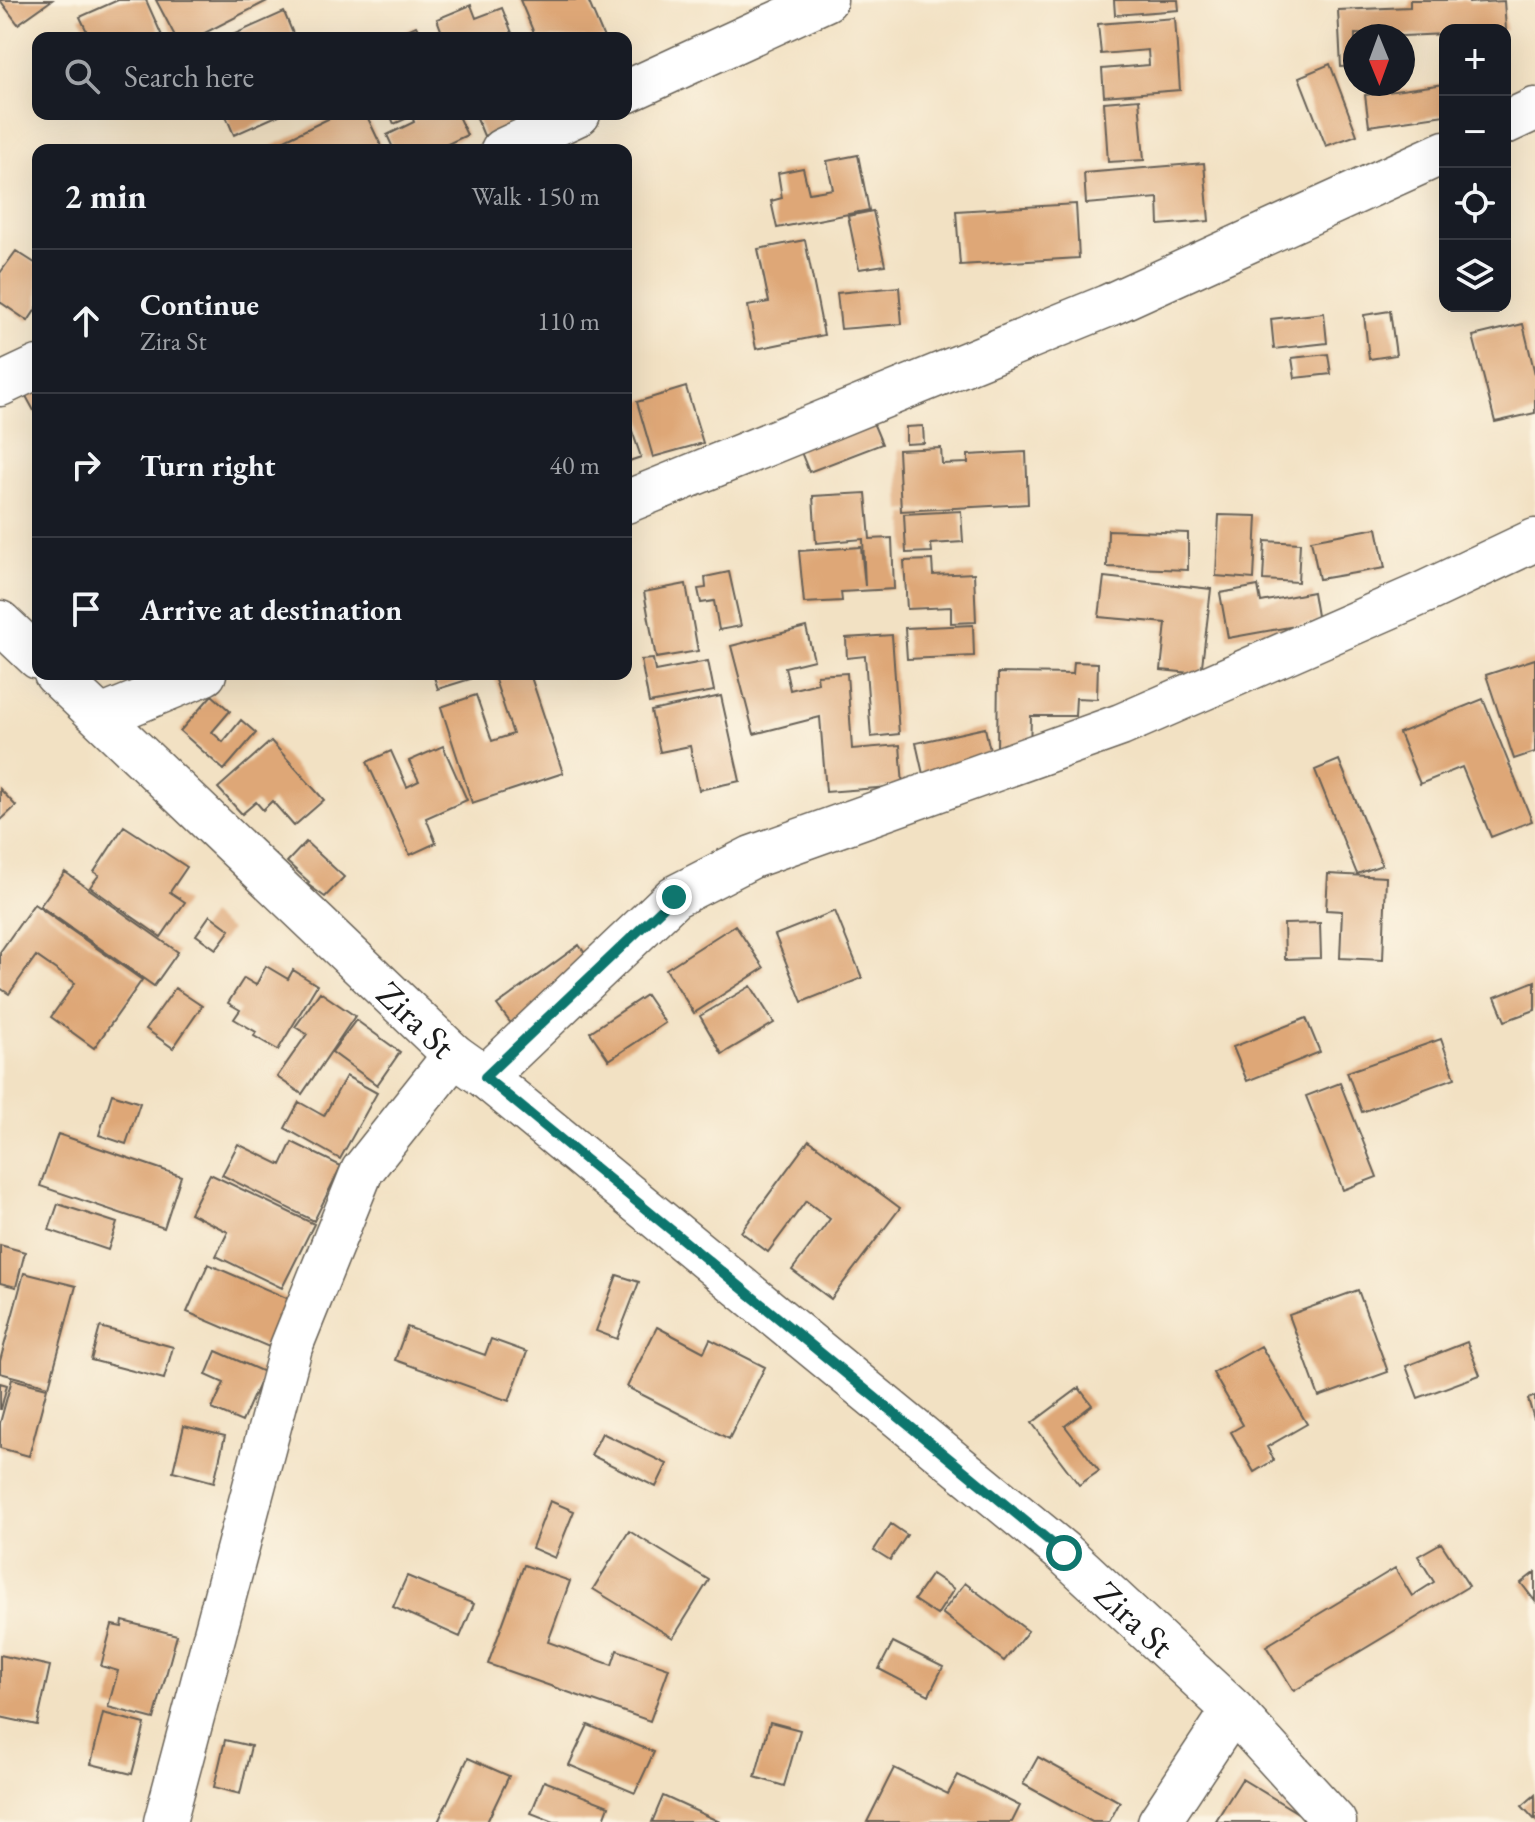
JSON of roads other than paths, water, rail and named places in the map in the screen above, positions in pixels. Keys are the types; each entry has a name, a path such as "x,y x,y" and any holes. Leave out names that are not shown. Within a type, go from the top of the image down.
{"street":[{"path":"632,89 826,0"},
{"path":"1511,120 1535,109"},
{"path":"515,144 566,120"},
{"path":"632,500 1107,306 1439,155"},
{"path":"0,385 32,370"},
{"path":"165,1822 291,1347 362,1171 469,1066 674,897 739,863 1121,725 1423,593 1535,540"},
{"path":"0,622 32,652"},
{"name":"Zira St","path":"61,680 469,1066 1064,1553 1233,1710 1335,1822"},
{"path":"101,717 190,680"},
{"path":"1159,1822 1233,1710"}]}
